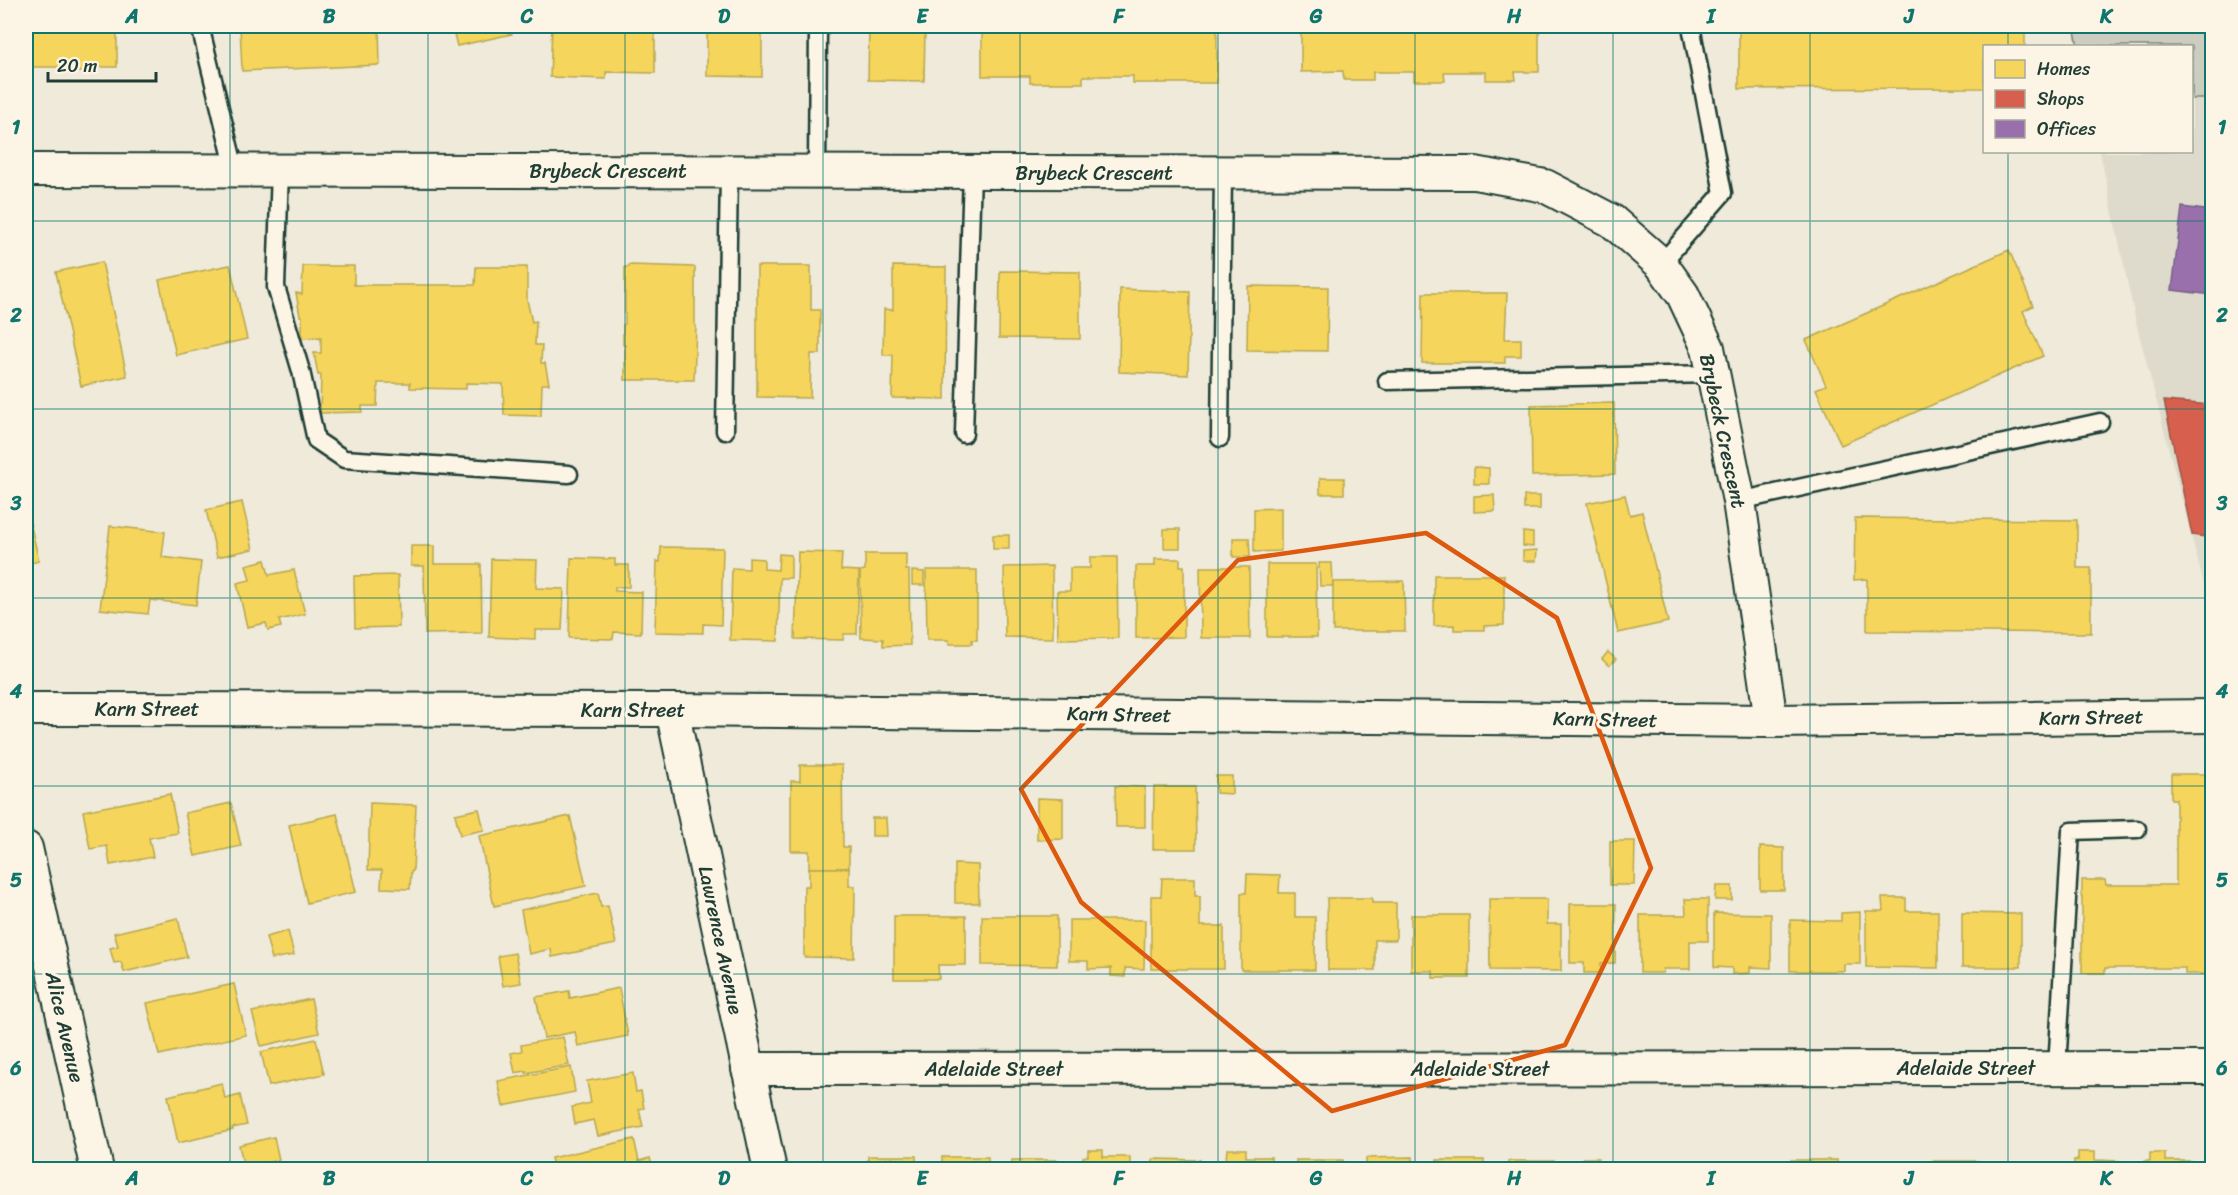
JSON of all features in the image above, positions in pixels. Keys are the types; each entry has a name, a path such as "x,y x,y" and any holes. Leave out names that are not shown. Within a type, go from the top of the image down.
{"street":[{"name":"Brybeck Crescent","path":"26,170 1475,173 1545,186 1612,221 1661,264 1683,295 1708,348 1738,501 1771,721"},
{"name":"Karn Street","path":"26,709 672,710 1771,721 2212,716"},
{"name":"Lawrence Avenue","path":"672,710 770,1170"},
{"name":"Alice Avenue","path":"26,848 97,1170"},
{"name":"Adelaide Street","path":"748,1070 2212,1068"}],"lane":[{"path":"200,26 235,170"},
{"path":"817,172 818,26"},
{"path":"1661,264 1723,193 1691,26"},
{"path":"280,170 276,287 301,371 316,440 344,459 569,474"},
{"path":"725,431 729,172"},
{"path":"964,434 972,172"},
{"path":"1220,438 1223,173"},
{"path":"1387,381 1713,374"},
{"path":"1738,501 2100,422"},
{"path":"2057,1068 2071,831 2137,829"}],"highlighted area":[{"path":"1426,533 1557,618 1651,868 1565,1045 1332,1111 1081,902 1021,789 1238,560"}],"shaded area":[{"path":"2074,26 2212,26 2212,99 2193,99 2193,45 2078,45"},
{"path":"2193,99 2212,99 2212,616 2135,318 2100,153 2193,153"}],"building: Homes":[{"path":"26,26 117,26 117,67 94,67 94,72 65,72 64,67 26,67"},
{"path":"240,26 379,26 380,65 242,71"},
{"path":"452,26 510,26 512,34 457,46"},
{"path":"552,26 655,26 655,73 606,72 606,79 550,77"},
{"path":"700,26 762,26 762,77 707,76 707,27"},
{"path":"869,26 931,26 931,29 925,29 924,81 868,80"},
{"path":"982,26 1217,26 1217,83 1133,83 1133,76 1083,76 1083,83 1030,83 1030,76 982,76"},
{"path":"1301,26 1539,26 1539,72 1515,72 1516,80 1486,80 1486,72 1444,72 1445,81 1414,81 1414,72 1373,72 1373,80 1344,80 1343,71 1301,72"},
{"path":"1739,26 2025,26 2025,45 1983,45 1983,88 1739,89"},
{"path":"2009,250 2033,306 2023,311 2043,356 1841,445 1816,389 1826,385 1806,340"},
{"path":"102,262 127,376 81,386 56,272"},
{"path":"230,265 247,339 176,355 159,280"},
{"path":"629,265 695,267 694,380 625,380 623,325 625,324 625,267"},
{"path":"303,266 354,266 354,285 475,285 476,267 527,267 527,300 532,322 536,321 535,345 542,345 541,363 545,363 549,384 542,384 541,416 504,415 503,384 466,383 466,389 410,388 410,383 378,383 377,406 362,406 362,412 320,413 321,375 318,375 314,353 321,353 321,337 302,338 302,316 300,316 296,293 302,294"},
{"path":"757,266 811,266 811,310 820,310 820,354 811,354 810,398 757,397"},
{"path":"893,266 946,267 945,399 892,398 893,355 883,355 884,309 893,310"},
{"path":"1000,271 1080,272 1080,339 999,338"},
{"path":"1248,286 1328,287 1327,351 1247,350"},
{"path":"1120,289 1190,292 1188,375 1119,372"},
{"path":"1423,293 1507,293 1505,339 1521,339 1521,356 1505,356 1505,363 1422,363"},
{"path":"1614,403 1615,474 1532,476 1531,405"},
{"path":"1474,467 1489,468 1489,484 1474,484"},
{"path":"1320,478 1344,478 1344,494 1320,494"},
{"path":"1494,495 1495,511 1474,512 1474,496"},
{"path":"1625,495 1630,515 1642,512 1668,622 1618,633 1587,503"},
{"path":"1524,496 1540,496 1540,509 1524,509"},
{"path":"242,502 253,549 217,557 206,510"},
{"path":"26,505 39,561 26,564"},
{"path":"1281,508 1281,551 1254,552 1254,509"},
{"path":"1855,518 2077,520 2077,568 2091,568 2091,633 1867,631 1867,579 1854,580"},
{"path":"110,526 165,532 162,557 201,562 196,605 150,600 148,614 100,609"},
{"path":"1164,529 1180,529 1180,548 1164,548"},
{"path":"1523,532 1533,533 1533,547 1523,546"},
{"path":"993,535 1009,535 1009,549 993,549"},
{"path":"1233,538 1249,538 1250,557 1233,557"},
{"path":"411,546 434,546 434,564 481,564 482,633 425,634 424,566 411,566"},
{"path":"661,547 723,548 721,625 703,624 703,633 655,632 657,561 660,562"},
{"path":"1537,550 1536,561 1523,561 1523,551"},
{"path":"798,552 842,553 841,570 859,571 857,634 844,634 843,640 795,639"},
{"path":"779,554 791,555 791,578 780,578 778,641 730,640 732,568 749,569 749,558 764,559 764,569 778,570"},
{"path":"865,554 906,554 906,570 909,570 910,645 883,646 883,639 861,638 860,571 865,570"},
{"path":"1090,557 1117,557 1118,638 1058,639 1057,591 1070,591 1070,568 1090,568"},
{"path":"571,558 615,559 615,565 629,565 629,587 615,587 615,591 642,592 641,633 614,632 613,639 569,638"},
{"path":"491,559 537,560 536,588 564,589 562,630 535,630 535,639 489,637"},
{"path":"1155,559 1180,559 1180,566 1184,566 1184,637 1136,638 1136,566 1155,566"},
{"path":"265,560 269,575 294,570 305,614 279,620 281,627 268,630 266,623 247,627 237,583 250,580 246,565"},
{"path":"1319,563 1332,563 1333,586 1320,586"},
{"path":"1267,564 1316,564 1317,637 1267,637"},
{"path":"1052,566 1053,638 1005,637 1004,567"},
{"path":"1200,567 1249,567 1250,638 1201,638"},
{"path":"926,570 977,570 977,640 972,640 972,644 949,644 949,640 927,640"},
{"path":"912,571 924,572 924,585 912,585"},
{"path":"398,575 399,627 355,628 354,576"},
{"path":"1434,575 1504,575 1504,625 1484,626 1484,630 1454,630 1454,625 1434,626"},
{"path":"1404,581 1405,631 1333,631 1333,582"},
{"path":"1608,652 1616,659 1609,666 1602,659"},
{"path":"800,765 842,765 843,847 849,847 849,868 809,868 809,851 791,851 791,781 800,781"},
{"path":"2171,774 2212,774 2212,902 2210,902 2209,974 2185,974 2185,968 2105,968 2105,973 2082,973 2082,880 2105,880 2106,885 2176,885 2176,799 2171,799"},
{"path":"1216,776 1232,776 1232,794 1216,793"},
{"path":"1115,786 1145,787 1145,827 1116,827"},
{"path":"1154,787 1195,787 1196,849 1153,849"},
{"path":"170,794 178,833 149,838 153,857 110,865 107,846 90,849 83,811"},
{"path":"1037,798 1063,799 1063,839 1037,840"},
{"path":"231,803 241,846 195,856 185,813"},
{"path":"370,803 416,805 410,889 381,888 382,870 368,870"},
{"path":"479,809 484,830 460,835 455,814"},
{"path":"337,814 356,892 307,903 289,825"},
{"path":"570,816 586,886 494,906 479,836"},
{"path":"872,818 886,818 887,836 872,836"},
{"path":"1610,841 1635,841 1634,885 1610,885"},
{"path":"1760,847 1784,848 1784,890 1760,890"},
{"path":"955,864 978,865 979,903 955,903"},
{"path":"809,868 849,868 849,886 855,886 854,958 804,957 804,886 809,886"},
{"path":"1247,874 1280,875 1279,893 1295,893 1295,917 1315,917 1315,970 1241,970 1241,893 1246,893"},
{"path":"1162,878 1195,878 1195,896 1200,896 1200,926 1224,926 1224,969 1151,969 1151,896 1161,896"},
{"path":"1716,886 1732,886 1732,900 1715,900"},
{"path":"598,893 601,907 608,906 616,944 552,957 551,949 529,954 521,910"},
{"path":"1327,898 1372,898 1372,903 1396,903 1396,940 1375,940 1375,970 1328,970"},
{"path":"1882,898 1906,898 1906,911 1938,911 1938,968 1866,967 1866,911 1883,911"},
{"path":"1489,899 1547,899 1547,924 1561,924 1561,971 1490,970"},
{"path":"1685,899 1708,899 1708,941 1690,941 1690,969 1663,969 1663,973 1640,973 1640,915 1686,915"},
{"path":"1570,904 1616,904 1615,963 1601,963 1601,973 1584,973 1584,963 1570,963"},
{"path":"1860,912 1860,964 1844,964 1844,971 1790,971 1790,920 1841,921 1841,913"},
{"path":"1714,913 1771,914 1771,968 1750,967 1750,973 1732,974 1732,968 1714,967"},
{"path":"1962,913 2021,914 2021,967 1962,967"},
{"path":"1411,915 1469,915 1469,978 1433,978 1433,971 1411,971"},
{"path":"894,916 966,916 966,965 938,965 939,979 894,979"},
{"path":"982,916 1057,916 1057,966 982,965"},
{"path":"178,918 187,957 124,972 121,962 114,963 110,948 118,946 114,933"},
{"path":"1069,920 1145,920 1144,969 1125,968 1125,977 1111,976 1111,968 1088,969 1088,961 1069,961"},
{"path":"288,931 294,955 272,959 266,937"},
{"path":"515,953 521,983 503,986 498,956"},
{"path":"234,984 246,1035 159,1055 147,1003"},
{"path":"619,988 628,1036 578,1046 575,1032 544,1038 536,997 569,991 570,998"},
{"path":"311,999 319,1033 261,1046 252,1012"},
{"path":"563,1037 569,1065 515,1073 511,1053 522,1051 521,1045"},
{"path":"316,1039 324,1074 269,1086 261,1052"},
{"path":"571,1067 575,1092 503,1106 498,1081"},
{"path":"633,1073 636,1092 641,1091 644,1108 639,1109 643,1127 598,1136 594,1120 575,1124 572,1107 591,1103 587,1081"},
{"path":"222,1083 225,1099 240,1095 247,1125 178,1143 168,1096"},
{"path":"274,1137 279,1160 244,1168 239,1145"},
{"path":"634,1139 639,1161 650,1158 653,1170 554,1170 551,1158"},
{"path":"1227,1149 1246,1149 1246,1157 1271,1157 1271,1170 1225,1170"},
{"path":"1088,1150 1103,1150 1103,1157 1130,1157 1130,1170 1083,1170 1083,1157 1088,1156"},
{"path":"2078,1152 2095,1152 2095,1160 2120,1161 2120,1170 2074,1170 2074,1160 2078,1160"},
{"path":"2150,1153 2165,1153 2165,1161 2191,1161 2191,1170 2145,1170 2145,1161 2150,1161"},
{"path":"868,1156 916,1156 916,1170 868,1170"},
{"path":"942,1157 988,1157 988,1170 942,1170"},
{"path":"1413,1157 1413,1170 1366,1170 1366,1158"},
{"path":"1583,1158 1598,1158 1598,1164 1625,1164 1625,1170 1580,1170 1580,1164 1584,1164"},
{"path":"1153,1159 1200,1160 1200,1170 1153,1170"},
{"path":"1012,1160 1059,1160 1059,1170 1012,1170"},
{"path":"1296,1160 1343,1160 1343,1170 1296,1170"},
{"path":"1437,1160 1484,1160 1484,1170 1437,1170"},
{"path":"1791,1160 1837,1160 1837,1170 1791,1170"},
{"path":"1508,1161 1554,1161 1554,1170 1508,1170"},
{"path":"1932,1161 1979,1161 1979,1170 1932,1170"},
{"path":"1650,1162 1696,1162 1696,1170 1650,1170"},
{"path":"1721,1164 1766,1165 1766,1170 1721,1170"},
{"path":"1862,1164 1909,1164 1909,1170 1862,1170"},
{"path":"2003,1165 2051,1165 2051,1170 2003,1170"}],"building: Shops":[{"path":"2164,401 2212,405 2212,538 2192,535"}],"building: Offices":[{"path":"2182,207 2212,211 2212,295 2172,290"}]}
